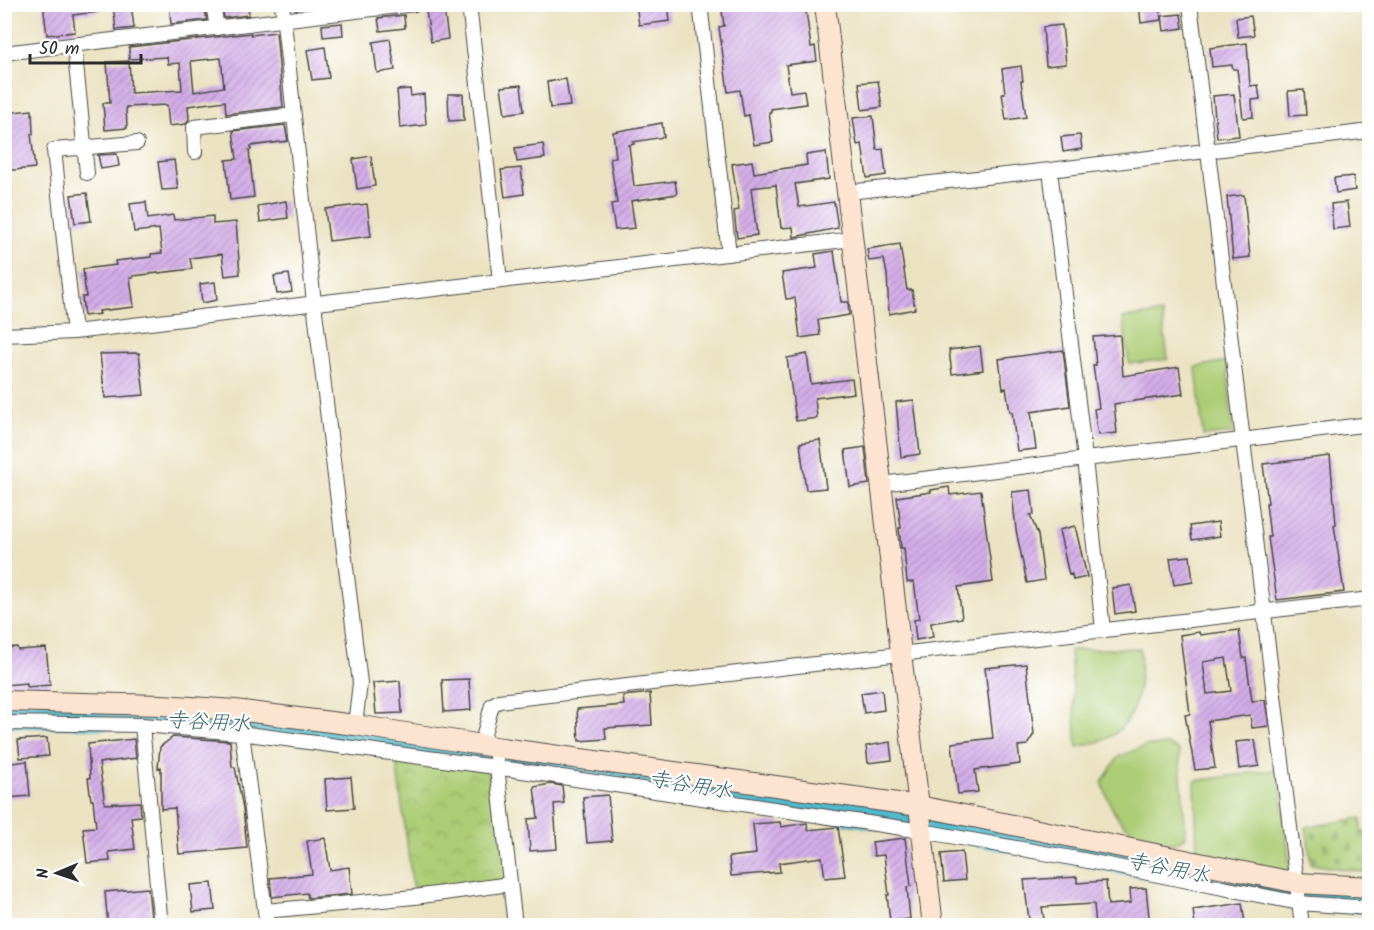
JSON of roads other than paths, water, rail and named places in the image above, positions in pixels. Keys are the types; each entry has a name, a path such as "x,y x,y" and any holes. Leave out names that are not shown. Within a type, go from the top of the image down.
{"street":[{"path":"213,4 217,28"},
{"path":"282,4 314,303 360,683 355,725"},
{"path":"4,53 283,20 357,8 415,4"},
{"path":"469,4 500,281"},
{"path":"700,4 729,254"},
{"path":"825,4 933,926"},
{"path":"1190,4 1302,926"},
{"path":"74,45 87,173"},
{"path":"195,152 194,127 294,115"},
{"path":"848,192 1370,131"},
{"path":"74,332 54,150 137,143"},
{"path":"1050,170 1085,459 1102,630"},
{"path":"4,334 74,332 853,239"},
{"path":"882,483 1370,424"},
{"path":"515,926 493,755 492,705 500,701 1370,599"},
{"path":"4,701 161,705 241,722 493,755 920,819 1370,908"},
{"path":"241,722 266,918 510,884"},
{"path":"4,723 142,725 241,722 355,725 493,755"},
{"path":"142,725 161,926"},
{"path":"1298,893 1370,887"}],"waterway":[{"name":"寺谷用水","path":"4,714 99,716 259,725 490,756 938,825 1332,899 1370,900"}]}
